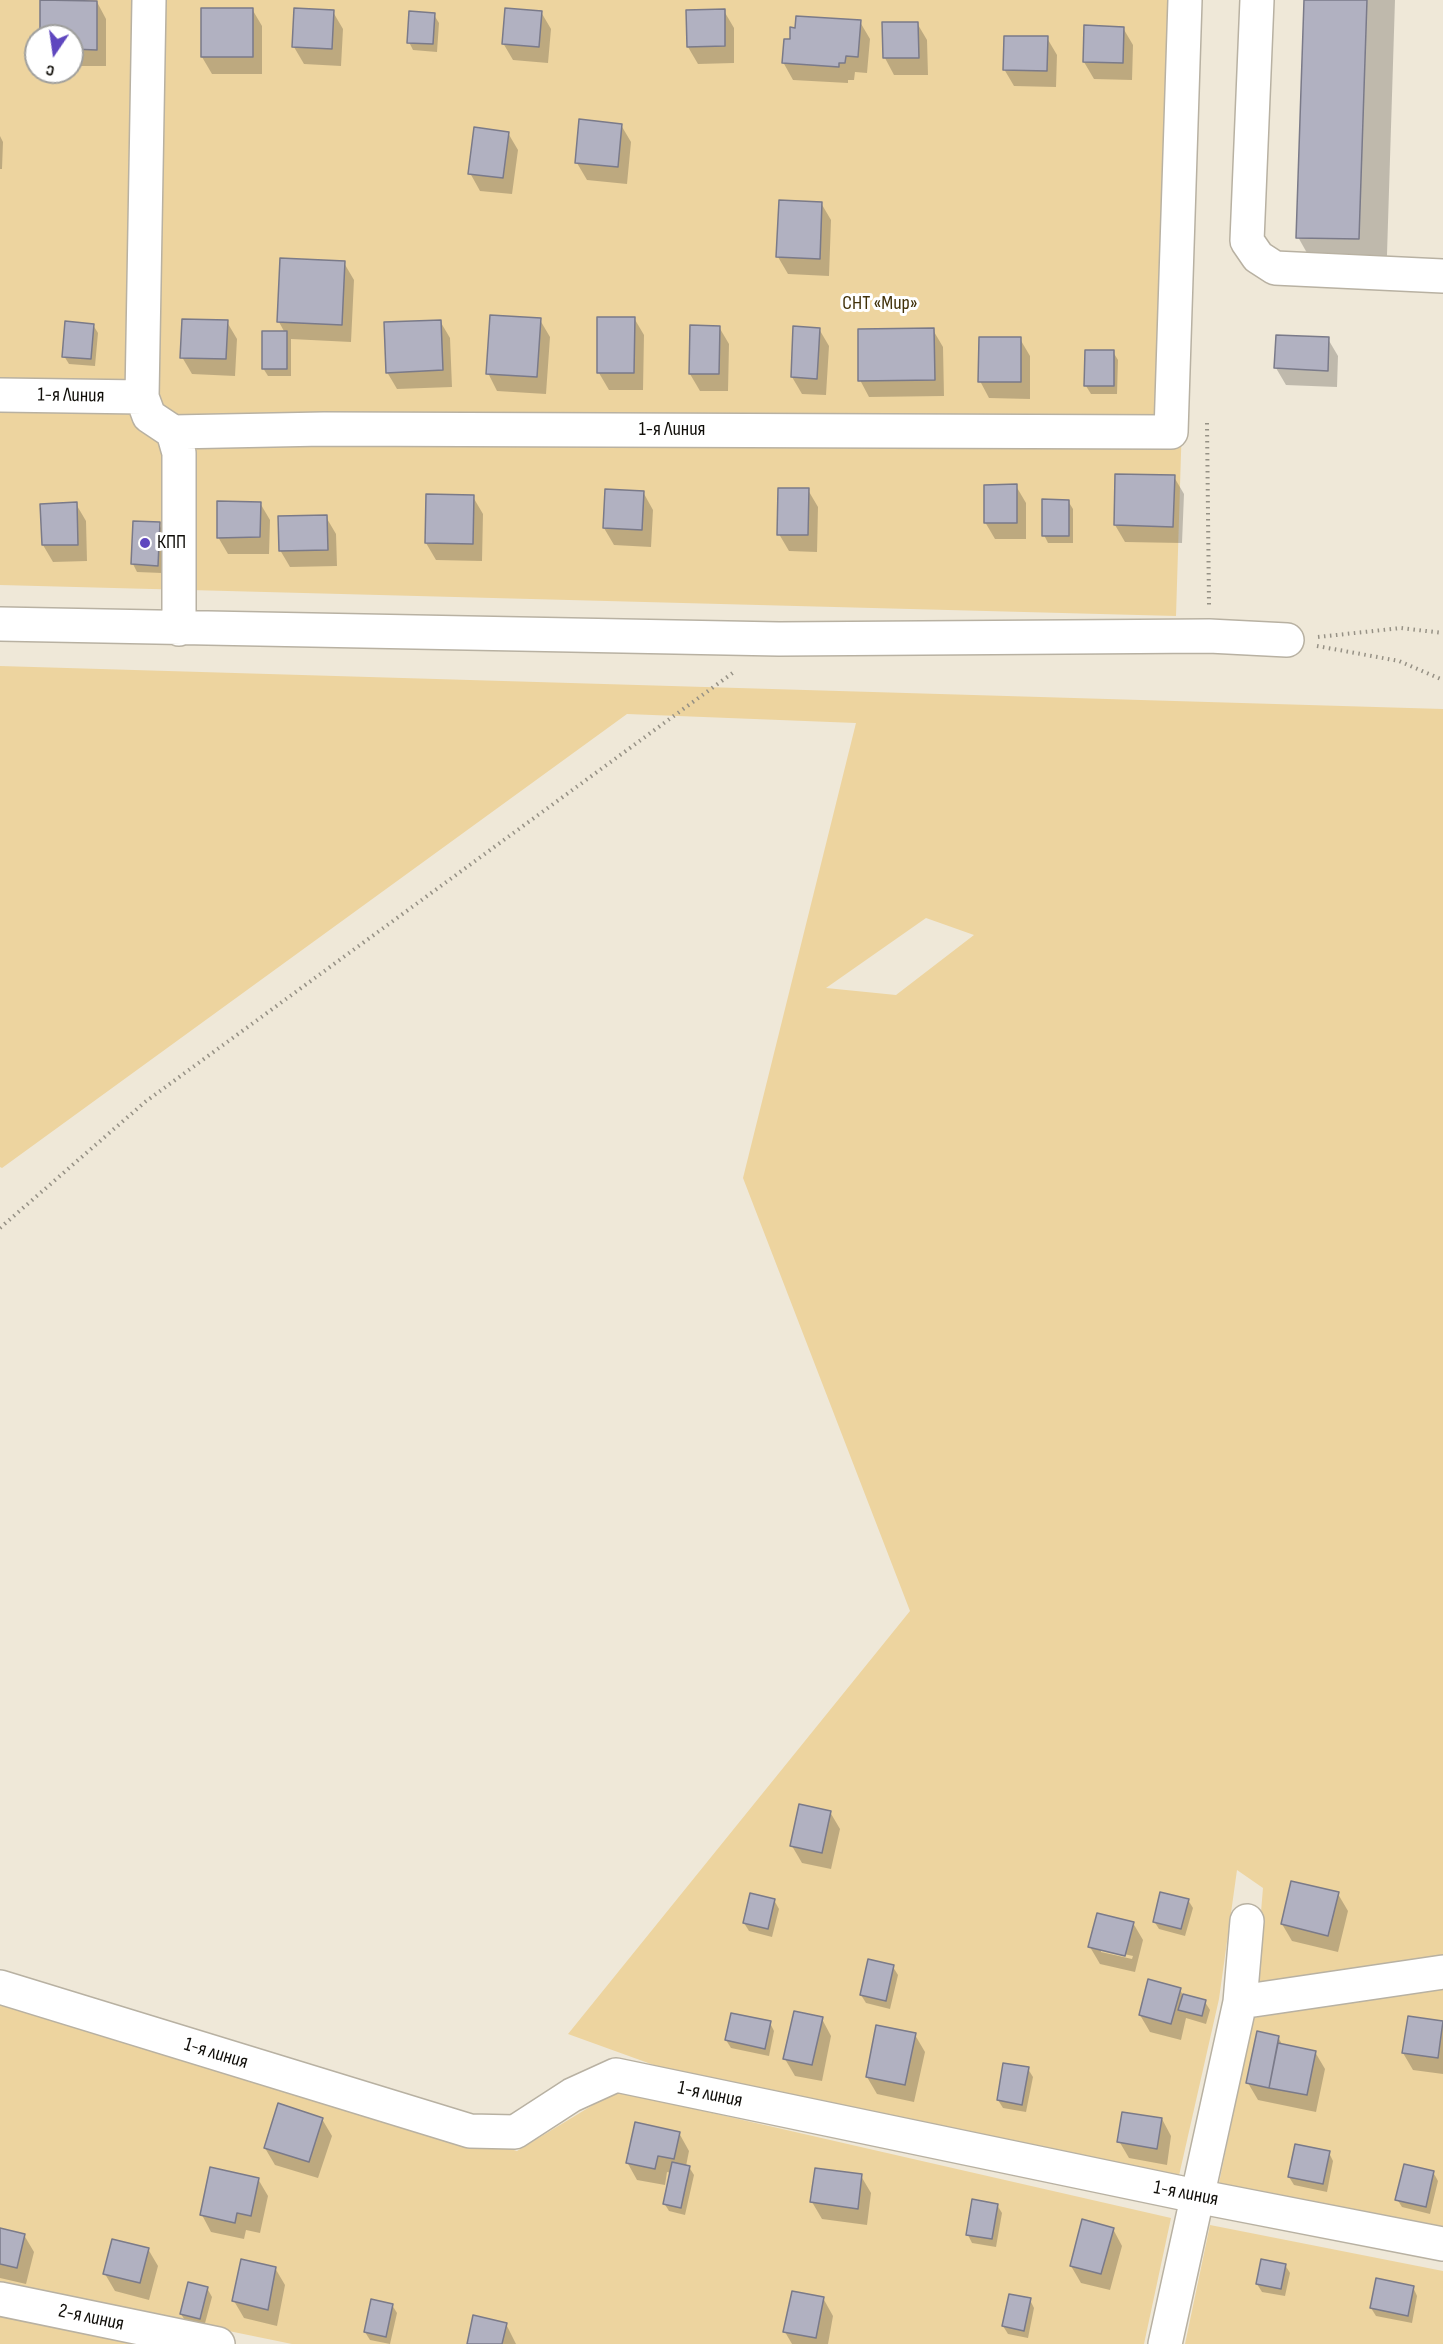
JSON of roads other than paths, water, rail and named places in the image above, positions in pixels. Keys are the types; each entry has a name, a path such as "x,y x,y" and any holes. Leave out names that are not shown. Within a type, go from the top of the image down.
{"street":[{"path":"149,0 142,397 148,416 173,432 179,453 179,629"},
{"name":"1-я Линия","path":"173,432 360,429 1171,432 1185,0"},
{"path":"1257,0 1247,241 1258,257 1275,268 1443,276"},
{"name":"1-я Линия","path":"0,395 142,397"},
{"path":"0,624 778,639 1209,636 1287,640"},
{"path":"1165,2344 1240,2002 1247,1921"},
{"path":"1240,2002 1443,1972"},
{"name":"1-я линия","path":"0,1987 470,2131 515,2132 572,2095 616,2075 1196,2196 1443,2244"},
{"name":"2-я линия","path":"0,2299 218,2344"}],"place":[{"name":"КПП","path":"145,543"}],"park label":[{"name":"СНТ «Мир»","path":"880,304"}]}
